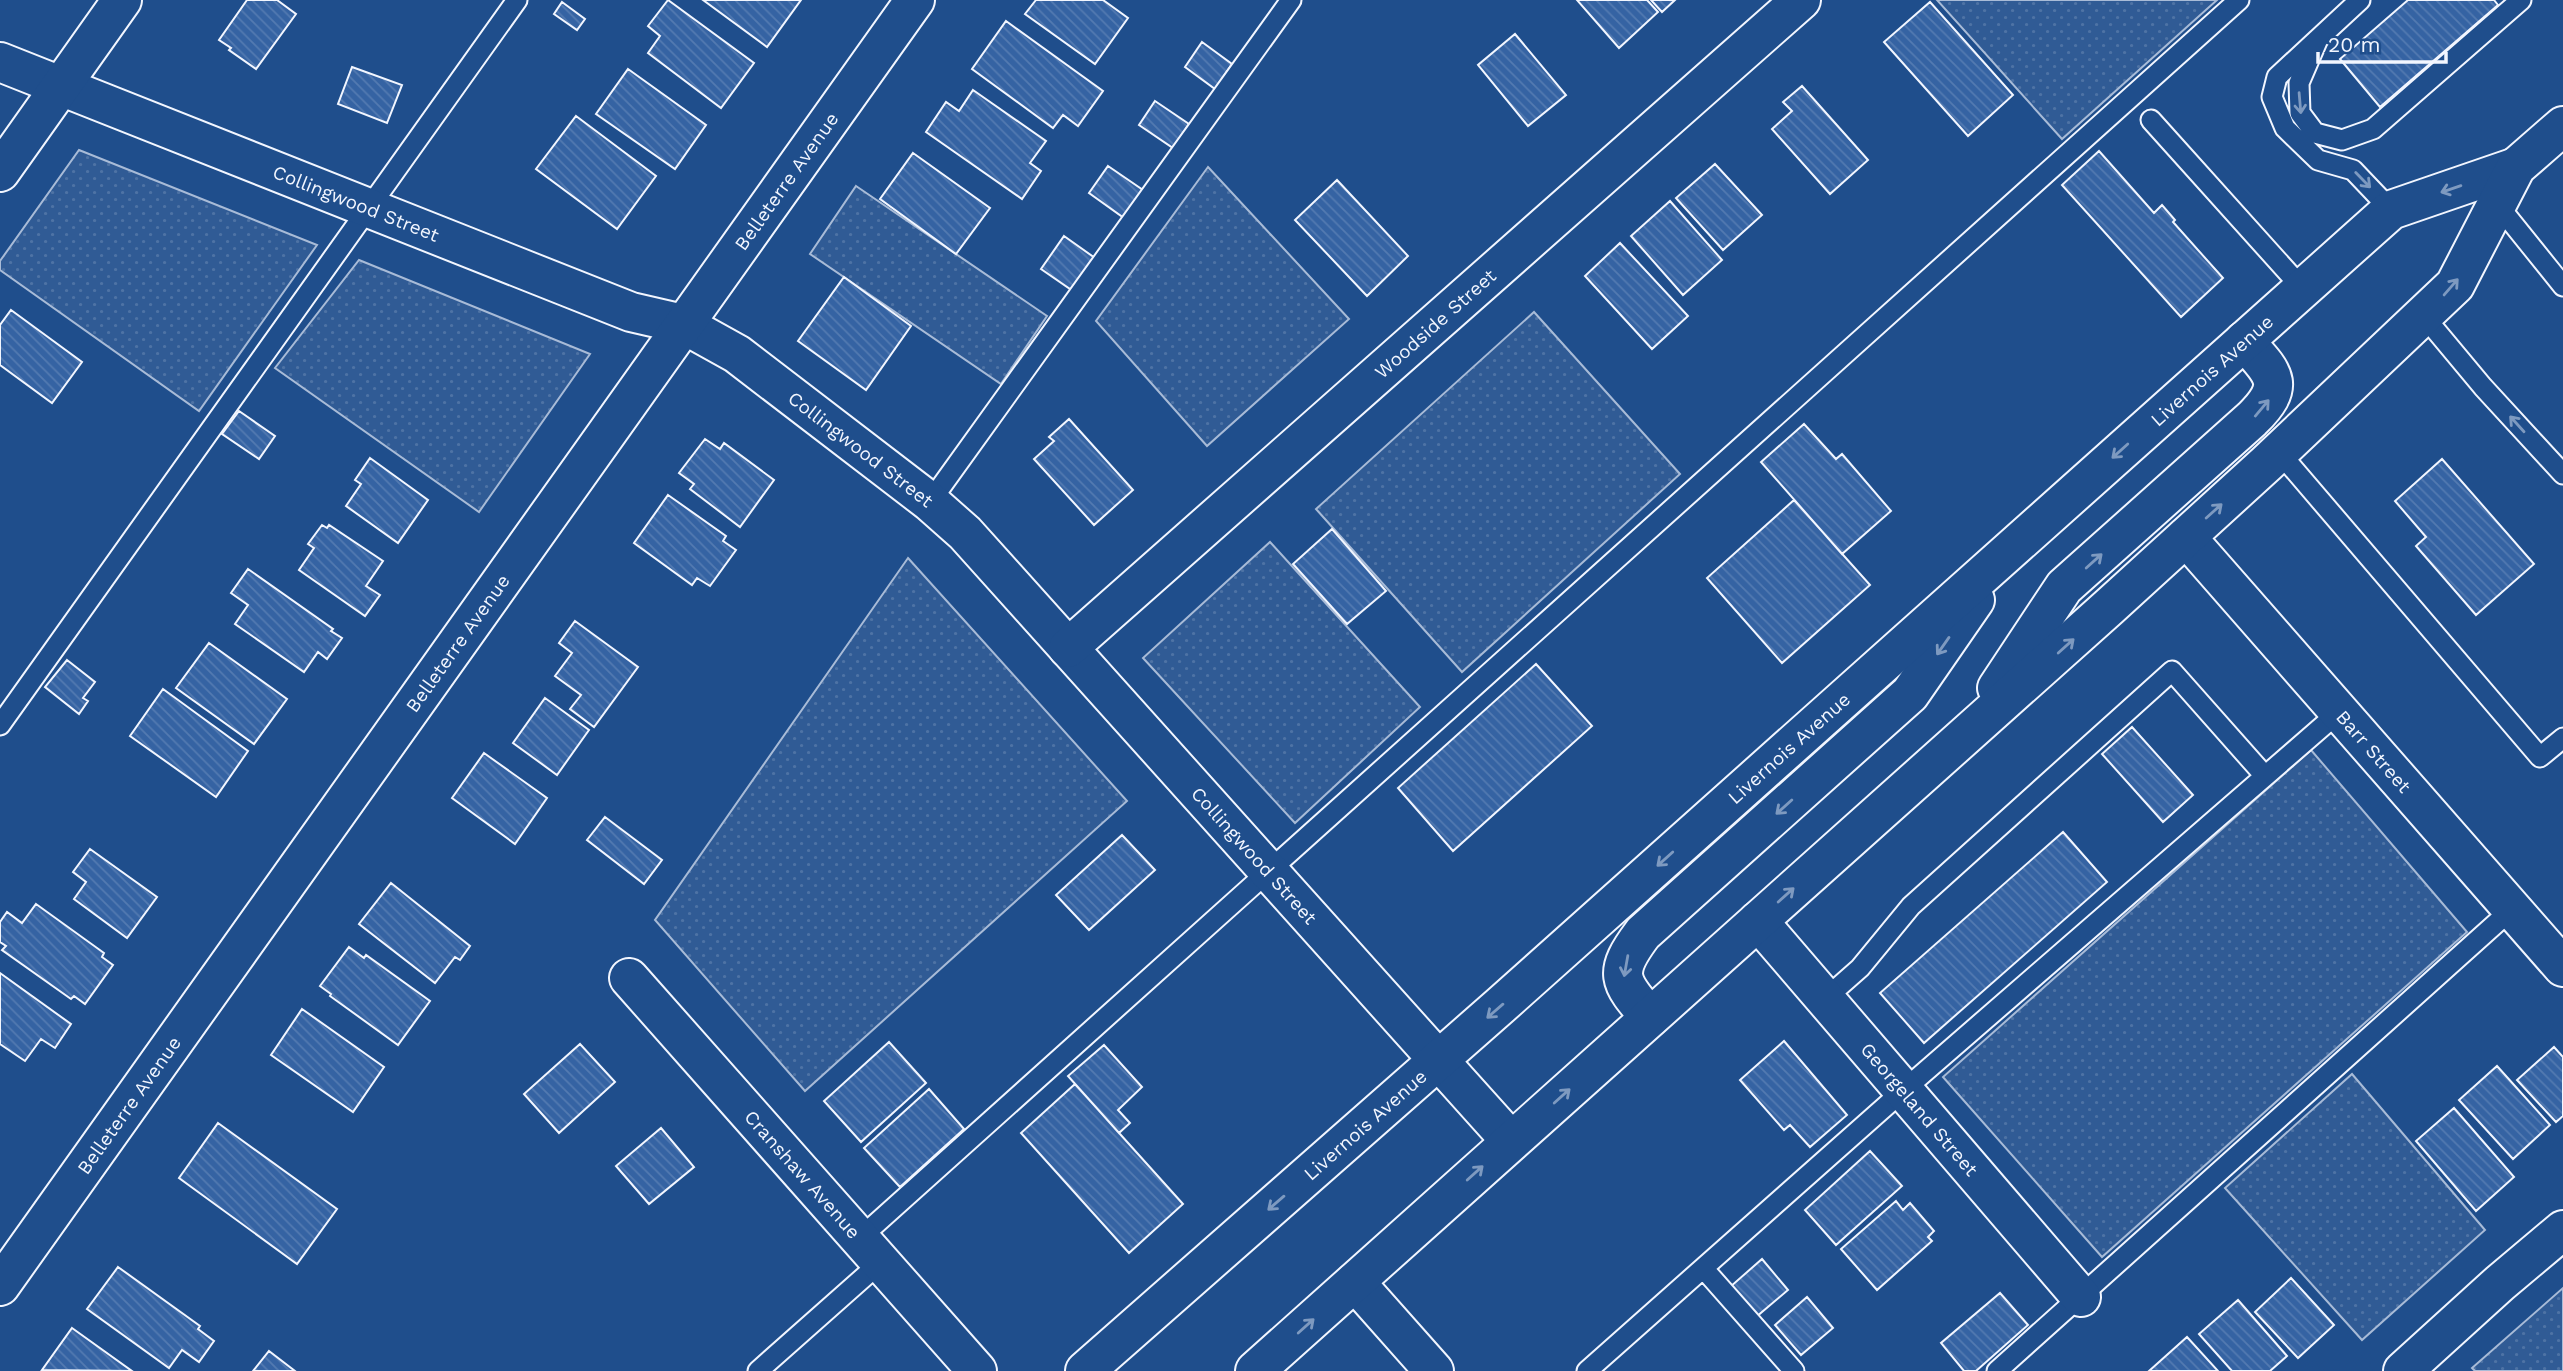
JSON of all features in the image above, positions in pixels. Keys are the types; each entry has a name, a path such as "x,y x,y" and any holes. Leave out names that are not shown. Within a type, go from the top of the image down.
{"street":[{"path":"0,172 122,0"},
{"name":"Belleterre Avenue","path":"0,1286 915,0"},
{"name":"Woodside Street","path":"1068,648 1801,0"},
{"name":"Collingwood Street","path":"0,61 631,312 684,324 737,355 930,502 965,533 1511,1141"},
{"name":"Livernois Avenue","path":"1255,1371 2186,537 2455,285 2516,167 2563,126"},
{"name":"Livernois Avenue","path":"1085,1371 1438,1061 2391,210 2516,167"},
{"path":"1967,734 2064,587 2268,402 2275,385 2274,377 2271,370 2244,341"},
{"name":"Barr Street","path":"2186,537 2563,967"},
{"path":"1650,1017 1629,994 1623,976 1623,965 1643,933 1910,694 2010,550"},
{"name":"Georgeland Street","path":"1758,921 2081,1297"},
{"name":"Cranshaw Avenue","path":"629,978 977,1371"},
{"path":"2403,1371 2563,1230"},
{"path":"1355,1282 1434,1371"}],"lane":[{"path":"0,725 517,0"},
{"path":"930,502 1292,0"},
{"path":"758,1371 870,1250 1269,872 2239,0"},
{"path":"2360,0 2277,77 2272,97 2285,128 2318,160 2353,170 2391,210"},
{"path":"2318,39 2299,83 2300,114 2315,133 2342,140 2373,129 2521,0"},
{"path":"2151,120 2303,289"},
{"path":"2497,204 2563,286"},
{"path":"2423,315 2483,387 2563,474"},
{"path":"2279,452 2540,757 2563,738"},
{"path":"1826,999 1860,968 1911,906 2172,671 2265,776"},
{"path":"1587,1371 1905,1089 2339,712"},
{"path":"1997,1371 2512,909"},
{"path":"1703,1268 1794,1371"}],"shaded area":[{"path":"1937,0 2217,0 2062,139"},
{"path":"79,150 317,245 199,411 0,270 0,261"},
{"path":"1208,167 1349,319 1207,446 1096,321"},
{"path":"856,186 1047,316 1001,384 810,254"},
{"path":"359,260 590,354 479,512 275,368"},
{"path":"1534,312 1680,474 1462,672 1316,509"},
{"path":"1270,542 1420,707 1295,823 1143,658"},
{"path":"908,558 1127,801 805,1091 655,920"},
{"path":"2311,750 2467,932 2102,1257 1943,1077"},
{"path":"2352,1074 2485,1230 2362,1340 2225,1188"},
{"path":"2563,1288 2563,1371 2475,1371 2472,1368"}],"building":[{"path":"247,0 277,0 296,14 256,69 219,40"},
{"path":"668,0 754,63 721,108 648,53 660,36 648,26"},
{"path":"703,0 801,0 767,47"},
{"path":"1036,0 1103,0 1128,18 1095,64 1025,14"},
{"path":"1577,0 1647,0 1658,12 1619,48"},
{"path":"1651,0 1675,0 1662,12"},
{"path":"2408,0 2494,0 2498,5 2380,107 2340,59"},
{"path":"562,2 585,19 577,30 554,14"},
{"path":"1930,2 2013,95 1968,136 1884,42"},
{"path":"1006,21 1103,91 1078,126 1063,115 1053,128 972,69"},
{"path":"1515,34 1566,95 1528,126 1478,65"},
{"path":"1202,42 1232,64 1215,89 1185,67"},
{"path":"352,67 402,85 387,123 338,104"},
{"path":"628,69 706,125 675,169 596,114"},
{"path":"1802,86 1868,160 1830,194 1772,129 1792,111 1783,102"},
{"path":"973,90 1046,141 1030,163 1041,171 1022,199 926,132 946,102 959,111"},
{"path":"1155,101 1189,124 1173,148 1139,125"},
{"path":"576,116 656,176 617,229 536,169"},
{"path":"2099,151 2154,213 2162,205 2175,220 2173,222 2223,278 2181,317 2062,185"},
{"path":"913,153 990,208 956,254 880,199"},
{"path":"1715,164 1762,215 1723,250 1676,198"},
{"path":"1108,166 1143,190 1124,218 1089,193"},
{"path":"1337,180 1408,256 1367,296 1295,220"},
{"path":"1670,201 1722,260 1683,295 1631,236"},
{"path":"1064,236 1095,258 1073,291 1041,269"},
{"path":"1620,243 1688,316 1652,349 1585,276"},
{"path":"844,277 911,326 866,390 798,341"},
{"path":"11,310 82,362 52,403 0,365 0,325"},
{"path":"239,411 275,436 259,459 222,434"},
{"path":"1069,419 1133,490 1094,525 1034,459 1054,441 1049,437"},
{"path":"1804,424 1836,459 1842,454 1891,511 1842,554 1761,462"},
{"path":"705,439 720,449 724,443 774,480 740,527 690,489 694,484 679,473"},
{"path":"370,458 428,500 398,543 346,506 361,484 355,480"},
{"path":"2442,459 2534,564 2476,615 2416,546 2426,537 2395,501"},
{"path":"668,495 726,536 723,541 736,550 710,586 697,578 692,585 634,543"},
{"path":"1794,500 1870,585 1782,663 1707,578"},
{"path":"322,525 327,528 329,525 383,561 366,586 380,595 365,616 299,570 314,548 308,544"},
{"path":"1332,529 1386,591 1347,624 1293,564"},
{"path":"248,569 342,638 327,659 318,652 304,672 235,624 248,605 231,593"},
{"path":"575,621 638,667 594,727 570,709 581,695 555,676 572,653 559,643"},
{"path":"209,643 287,699 254,744 176,688"},
{"path":"67,660 95,682 83,698 88,701 79,714 45,687"},
{"path":"1536,664 1592,726 1453,851 1398,788"},
{"path":"163,689 248,751 216,797 130,736"},
{"path":"545,698 589,730 557,775 513,743"},
{"path":"2132,727 2193,795 2163,822 2102,754"},
{"path":"484,753 547,798 515,844 452,798"},
{"path":"605,817 662,860 644,884 587,840"},
{"path":"2063,832 2107,882 1924,1043 1880,993"},
{"path":"1122,835 1155,870 1089,930 1056,895"},
{"path":"90,849 157,897 127,938 74,899 86,882 73,872"},
{"path":"391,883 470,946 460,960 455,957 435,983 359,924"},
{"path":"36,904 104,953 102,957 113,965 85,1004 74,996 71,999 2,950 6,946 0,942 0,922 7,912 22,923"},
{"path":"349,947 364,958 366,955 430,1001 398,1045 320,986"},
{"path":"0,973 71,1024 55,1048 41,1039 25,1061 0,1044"},
{"path":"302,1009 384,1067 353,1112 271,1055"},
{"path":"1784,1041 1847,1115 1810,1147 1790,1125 1784,1130 1740,1080"},
{"path":"889,1042 926,1083 861,1142 824,1101"},
{"path":"580,1044 615,1082 559,1133 524,1094"},
{"path":"1104,1045 1142,1087 1118,1110 1130,1123 1119,1133 1068,1076"},
{"path":"2554,1047 2563,1057 2563,1116 2556,1122 2517,1080"},
{"path":"2497,1066 2550,1125 2513,1159 2459,1100"},
{"path":"1075,1084 1183,1204 1129,1253 1021,1133"},
{"path":"929,1089 964,1129 900,1187 864,1148"},
{"path":"2454,1108 2514,1177 2476,1211 2416,1141"},
{"path":"218,1123 337,1209 297,1264 179,1178"},
{"path":"661,1128 694,1167 649,1204 616,1166"},
{"path":"1870,1151 1902,1186 1836,1245 1805,1210"},
{"path":"1896,1201 1903,1210 1910,1203 1934,1231 1928,1237 1932,1241 1877,1290 1841,1249"},
{"path":"1762,1259 1788,1290 1756,1317 1730,1287"},
{"path":"118,1267 200,1326 198,1329 214,1341 199,1362 182,1350 169,1368 87,1309"},
{"path":"2291,1278 2334,1325 2298,1358 2255,1312"},
{"path":"2000,1293 2028,1325 1976,1371 1964,1371 1941,1343"},
{"path":"1807,1297 1833,1328 1801,1355 1775,1325"},
{"path":"2238,1300 2287,1356 2270,1371 2232,1371 2199,1334"},
{"path":"72,1328 132,1371 42,1370"},
{"path":"2187,1337 2218,1371 2149,1371"},
{"path":"269,1351 295,1371 253,1371"}]}
